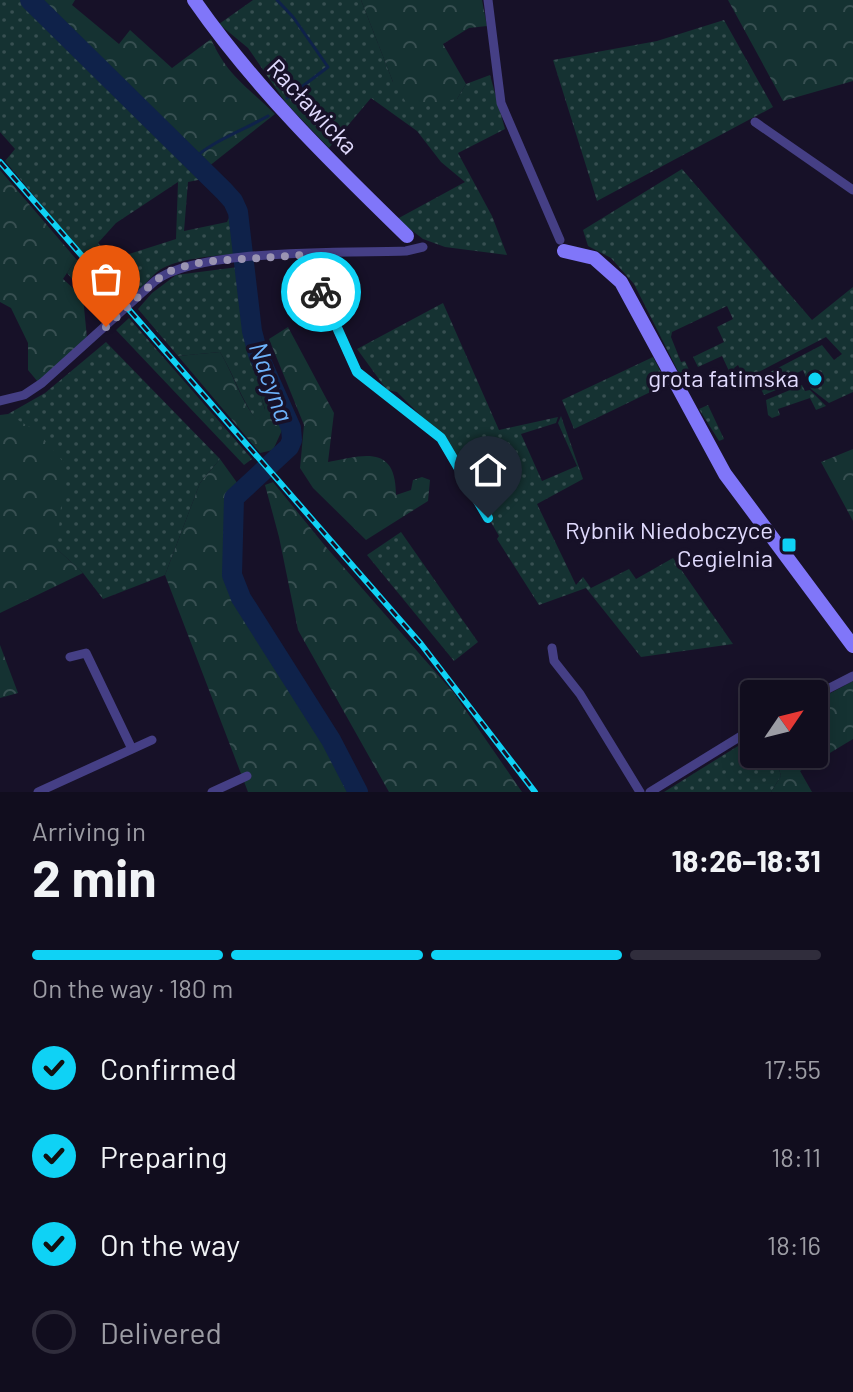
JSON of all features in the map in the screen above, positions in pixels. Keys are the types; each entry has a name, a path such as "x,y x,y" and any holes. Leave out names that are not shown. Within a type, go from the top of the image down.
{"street":[{"name":"Racławicka","path":"194,0 275,101 407,236"},
{"path":"488,0 501,103 562,245 594,258 621,282 715,458 853,646"},
{"path":"755,122 853,190"},
{"path":"0,401 24,395 42,383 162,276 192,264 252,257 406,251 423,247"},
{"path":"304,255 357,372 441,438 488,518"},
{"path":"552,648 554,661 580,694 640,792"},
{"path":"70,657 86,653 132,749"},
{"path":"828,689 853,676"},
{"path":"650,792 740,737"},
{"path":"38,792 152,740"},
{"path":"212,792 247,776"}],"green space":[{"path":"0,0 25,0 232,204 230,213 228,205 203,179 188,182 184,231 227,222 234,207 240,253 197,258 165,267 123,302 5,161 15,149 0,132","holes":["178,182 176,239 126,255 110,256 98,243 116,223"]},
{"path":"37,0 75,0 72,5 119,44 130,30 172,68 211,39 224,63 275,114 208,167 192,155"},
{"path":"253,0 361,0 393,82 457,99 466,84 490,75 505,129 458,153 492,216 507,255 445,247 423,239 397,219 465,182 441,162 417,131 371,98 329,148 286,103 248,48 219,24"},
{"path":"361,0 482,0 487,26 469,28 443,44 466,84 457,99 409,107 393,82"},
{"path":"728,0 853,0 853,81 783,101"},
{"path":"724,20 773,107 597,201 553,60 657,41"},
{"path":"682,169 812,320 853,287 853,392 829,403 811,389 803,370 797,373 800,380 764,395 758,383 753,381 822,345 834,360 842,354 826,337 745,379 738,365 734,368 739,381 735,384 722,356 698,367 693,357 724,342 717,327 733,319 727,306 672,332 681,362 685,361 693,379 682,379 634,284 611,258 588,246 583,230"},
{"path":"0,170 76,259 63,279 83,297 87,338 38,382 28,370 28,343 11,308 0,302"},
{"path":"76,259 119,308 105,318 67,273"},
{"path":"238,267 247,346 265,410 257,421 220,352 178,356 138,309 152,293 176,275"},
{"path":"443,303 499,430 558,417 556,423 521,434 542,481 577,466 558,423 561,416 583,479 537,504 576,585 583,577 591,588 629,569 636,579 673,558 733,644 641,657 586,588 539,605 497,539 499,536 441,436 397,392 387,390 357,349"},
{"path":"129,318 252,459 244,465 116,330"},
{"path":"288,327 334,413 328,462 365,456 384,460 395,479 396,495 411,490 413,480 422,477 430,480 428,501 366,540 313,488 300,468 304,425 269,339"},
{"path":"106,342 220,459 200,483 165,575 103,599 83,573 57,549 8,414 45,393"},
{"path":"220,352 257,420 265,409 249,356 253,356 283,428 273,450 260,453 178,356"},
{"path":"653,357 667,384 574,429 562,400"},
{"path":"802,385 805,391 810,390 826,406 816,410 810,398 778,409 780,415 772,418 768,415 766,400"},
{"path":"708,405 724,439 719,441 699,409"},
{"path":"8,414 38,432 65,464 57,549 83,573 0,613 0,415"},
{"path":"853,449 853,521 821,462"},
{"path":"220,459 238,484 229,498 225,522 235,596 327,740 354,792 248,792 165,575 200,483"},
{"path":"273,482 453,692 522,792 389,792 298,630 265,485"},
{"path":"401,532 478,642 454,661 367,555"},
{"path":"0,645 18,693 0,698"},
{"path":"853,681 853,739 828,754 828,694"},
{"path":"740,745 740,768 779,768 781,776 771,792 664,792"},
{"path":"779,768 805,768 800,771 812,792 771,792 781,776"}],"waterway":[{"name":"Nacyna","path":"30,0 224,191 238,212 252,331 258,354 291,428 292,440 289,447 234,498 232,575 241,598 331,740 358,792"},
{"path":"277,0 293,17 328,67 287,98"},
{"path":"192,160 219,141 268,116"}],"railway":[{"path":"0,162 421,644 535,792"}],"way so far":[{"path":"106,327 162,276 192,264 304,255 321,292"}],"place":[{"name":"grota fatimska","path":"815,379"},
{"name":"Rybnik Niedobczyce Cegielnia","path":"789,545"}],"route":[{"path":"321,292 357,372 441,438 488,518"}]}
